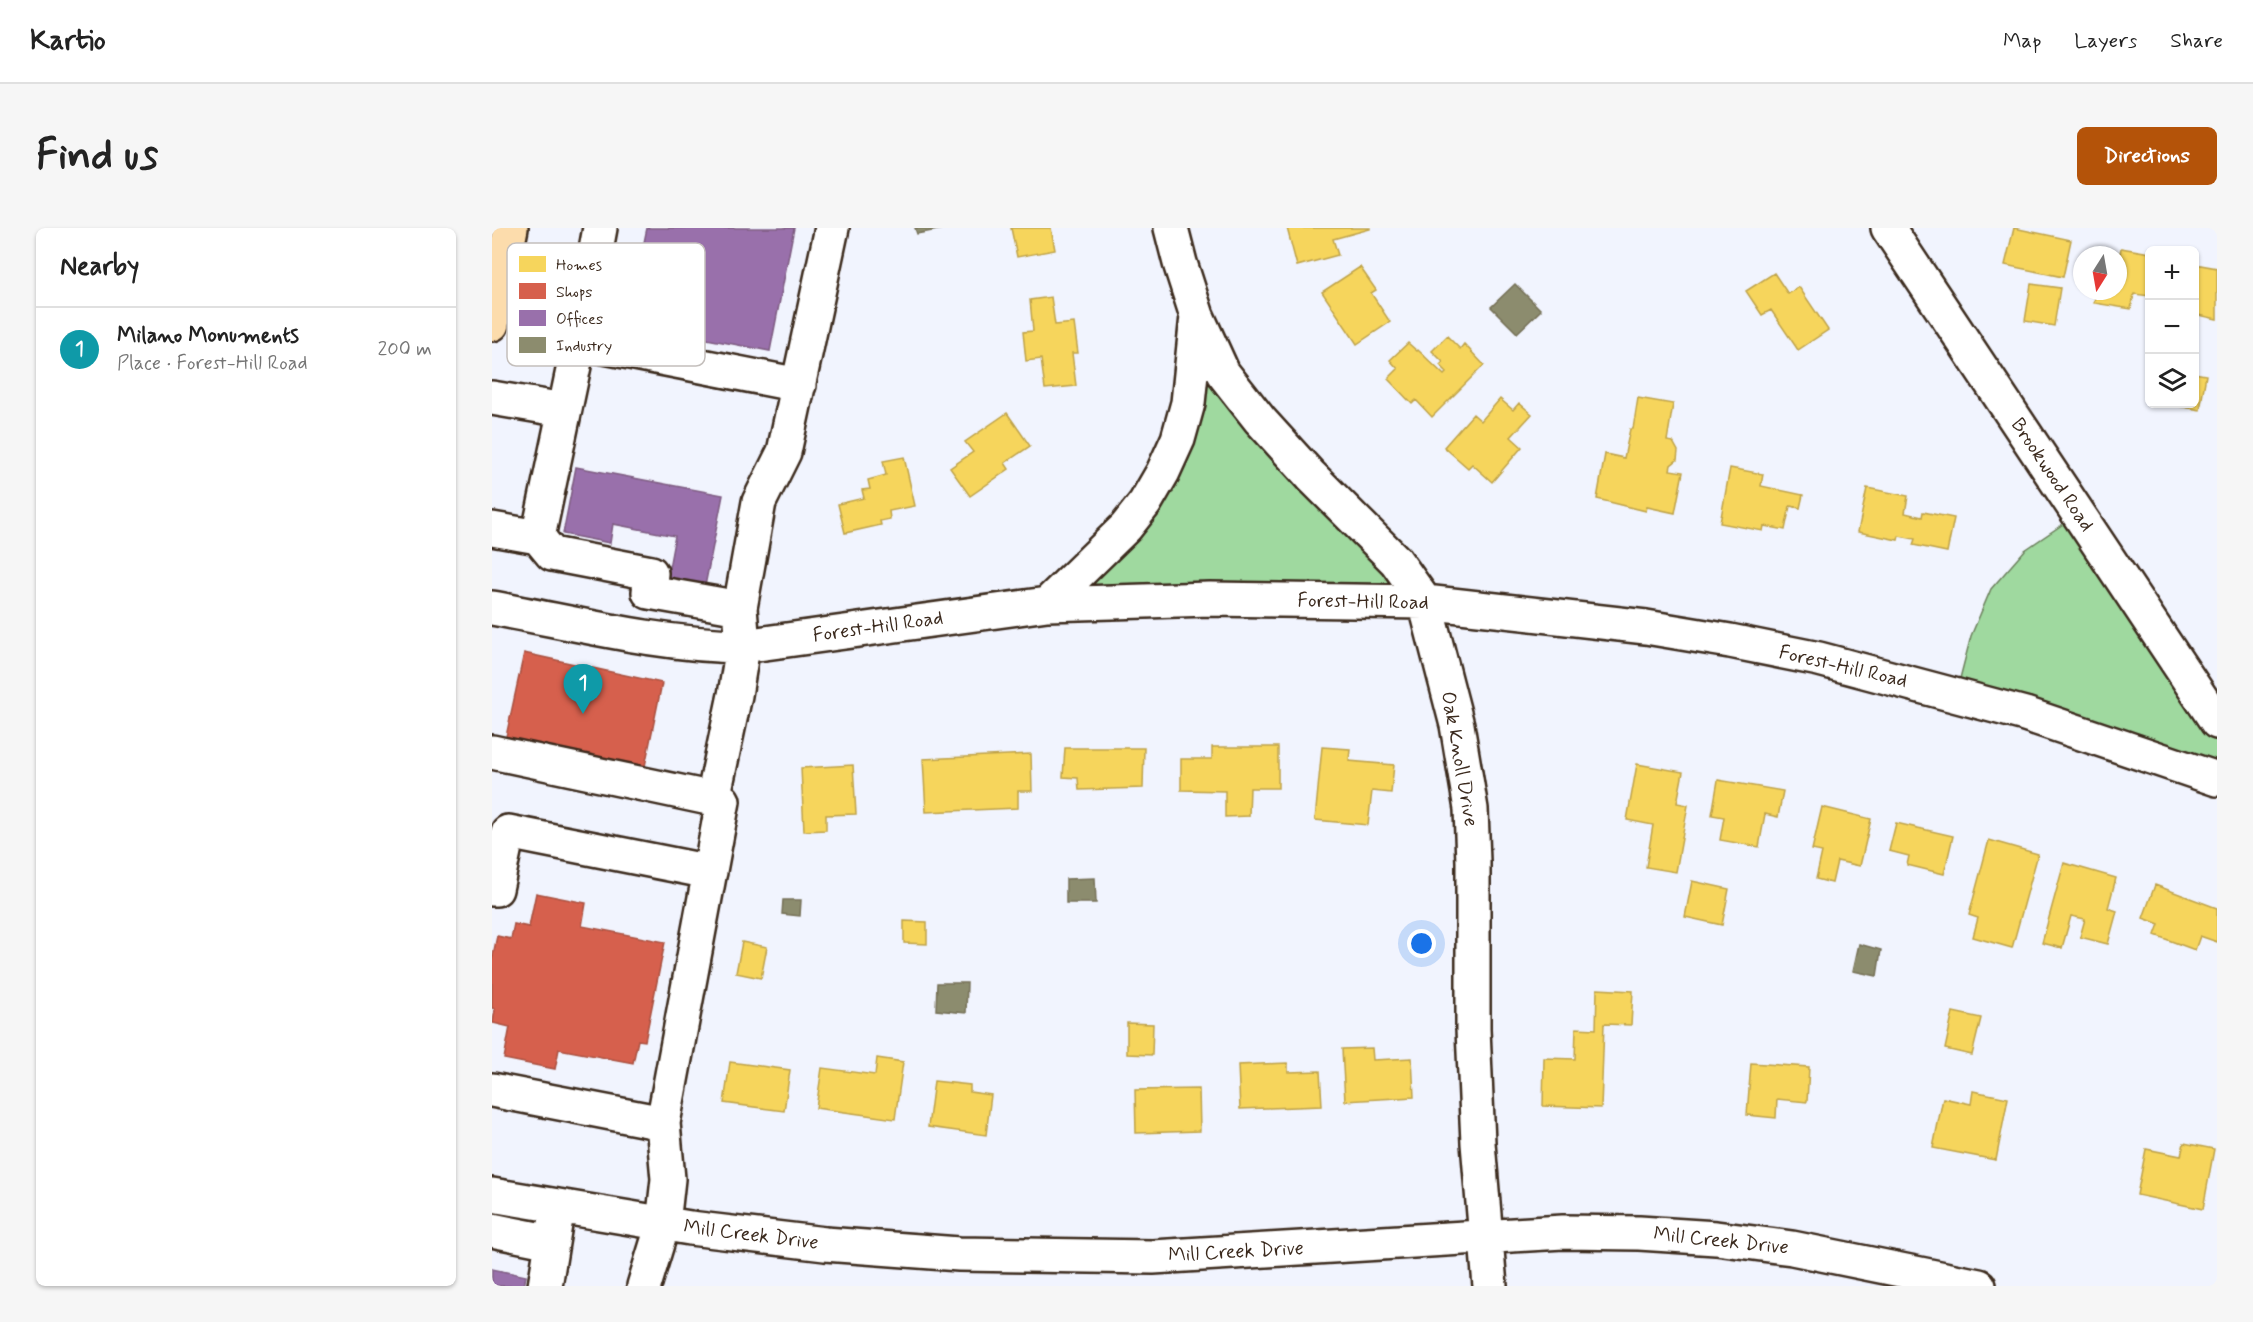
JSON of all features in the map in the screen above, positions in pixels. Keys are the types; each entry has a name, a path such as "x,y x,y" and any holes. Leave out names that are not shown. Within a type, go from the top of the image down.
{"main road":[{"path":"508,243 511,228"},
{"path":"494,313 507,248"}],"street":[{"path":"597,243 600,228"},
{"path":"713,799 743,646 740,609 759,502 784,452 832,228"},
{"name":"Oak Knoll Drive","path":"1171,228 1179,263 1197,316 1223,373 1260,420 1311,476 1395,561 1425,602 1457,725 1471,809 1473,1029 1478,1143 1490,1286"},
{"name":"Brookwood Road","path":"1888,228 2217,722"},
{"name":"Oak Knoll Drive","path":"1047,604 1126,527 1145,503 1163,472 1178,439 1188,403 1197,316"},
{"path":"705,362 799,386"},
{"path":"538,537 573,366"},
{"path":"492,398 564,410"},
{"path":"492,529 538,537 552,554 651,573 649,592 740,609"},
{"name":"Forest-Hill Road","path":"492,608 673,642 743,646 1047,604 1210,599 1425,602 1646,627 1819,659 2025,714 2217,779"},
{"path":"492,752 723,801 663,1123 668,1179 663,1224 644,1286"},
{"path":"492,889 496,889 508,832 710,872"},
{"path":"492,1090 663,1123"},
{"name":"Mill Creek Drive","path":"492,1195 663,1224 825,1244 959,1254 1120,1256 1266,1251 1563,1232 1639,1233 1716,1238 1792,1248 1979,1286"},
{"path":"544,1286 558,1206"},
{"path":"492,1230 552,1242"}],"green space":[{"path":"1197,316 1425,602 1047,604 1145,503"},
{"path":"2078,514 2217,722 2217,779 1956,694 1971,636 1991,589 2025,550"}],"building: Homes":[{"path":"1011,228 1051,228 1055,250 1017,257"},
{"path":"1287,228 1370,229 1333,239 1338,255 1297,266"},
{"path":"2014,228 2071,240 2063,277 2005,265"},
{"path":"2127,249 2145,252 2145,295 2134,294 2131,309 2094,303 2094,300 2127,300"},
{"path":"2199,265 2217,268 2217,319 2199,315"},
{"path":"1360,267 1376,290 1371,293 1390,322 1357,344 1322,292"},
{"path":"1774,273 1788,294 1799,287 1828,330 1798,350 1771,310 1762,315 1746,291"},
{"path":"2031,284 2060,288 2054,326 2025,321"},
{"path":"1051,297 1055,325 1074,323 1078,353 1072,353 1076,386 1045,389 1041,359 1026,361 1023,332 1033,331 1030,300"},
{"path":"1447,336 1460,349 1464,344 1484,365 1432,417 1416,400 1412,404 1388,379 1398,369 1390,360 1408,343 1444,375 1447,372 1440,365 1443,362 1432,351"},
{"path":"2199,374 2206,375 2200,410 2189,408 2199,408"},
{"path":"1638,398 1673,404 1667,441 1673,442 1678,451 1677,460 1671,465 1670,470 1683,472 1675,513 1647,507 1646,511 1597,499 1605,454 1624,458 1630,429 1633,429"},
{"path":"1500,399 1513,410 1519,403 1532,414 1511,437 1522,447 1492,482 1472,464 1468,468 1444,447 1473,414 1481,421"},
{"path":"1007,413 1030,446 1005,463 1009,469 970,496 950,468 973,452 965,442"},
{"path":"904,457 915,506 889,511 890,519 880,521 881,525 845,533 838,504 864,498 862,490 870,489 868,480 886,475 883,461"},
{"path":"1730,468 1763,474 1761,486 1803,495 1800,508 1790,506 1785,530 1764,526 1763,531 1720,523"},
{"path":"1867,488 1908,496 1905,513 1922,517 1923,512 1954,518 1947,552 1913,545 1915,539 1899,536 1898,540 1858,532"},
{"path":"1212,747 1278,747 1278,788 1250,788 1249,816 1225,817 1225,791 1181,790 1181,759 1212,759"},
{"path":"1322,747 1350,749 1349,761 1394,765 1391,793 1372,791 1368,825 1315,820"},
{"path":"1065,748 1144,748 1143,788 1079,790 1078,778 1063,777"},
{"path":"1031,754 1032,791 1018,791 1018,808 926,812 923,759"},
{"path":"1637,764 1683,772 1677,803 1688,805 1676,872 1646,867 1653,825 1627,820"},
{"path":"853,765 856,814 826,815 826,830 804,831 801,768"},
{"path":"1718,780 1783,791 1778,817 1765,814 1759,847 1720,840 1724,817 1712,815"},
{"path":"1822,807 1871,819 1860,866 1837,861 1832,883 1816,879 1822,852 1812,850"},
{"path":"1896,823 1953,836 1944,874 1907,865 1909,856 1889,851"},
{"path":"1989,840 2038,854 2012,948 1973,937 1978,918 1969,915"},
{"path":"2064,863 2116,878 2108,908 2117,911 2108,944 2080,937 2085,919 2071,916 2062,948 2042,943"},
{"path":"1692,881 1729,889 1722,925 1685,917"},
{"path":"2155,885 2217,908 2217,942 2200,936 2195,950 2155,935 2159,924 2143,918"},
{"path":"904,921 927,922 927,944 904,943"},
{"path":"742,942 767,947 761,978 736,973"},
{"path":"1597,989 1633,991 1631,1025 1604,1024 1601,1108 1543,1106 1544,1058 1575,1059 1576,1028 1596,1029"},
{"path":"1953,1012 1981,1018 1972,1055 1945,1049"},
{"path":"1127,1023 1153,1024 1152,1055 1127,1054"},
{"path":"1372,1048 1373,1060 1412,1058 1414,1097 1345,1101 1342,1049"},
{"path":"877,1058 903,1062 895,1119 816,1108 822,1068 875,1075"},
{"path":"730,1062 790,1070 784,1111 724,1103"},
{"path":"1288,1063 1288,1072 1320,1071 1322,1106 1240,1109 1238,1065"},
{"path":"1751,1063 1809,1067 1807,1102 1777,1099 1776,1118 1747,1115"},
{"path":"934,1081 970,1085 970,1092 991,1095 986,1135 928,1127"},
{"path":"1199,1089 1200,1131 1136,1133 1135,1090"},
{"path":"1973,1091 2008,1098 1996,1160 1933,1148 1943,1098 1971,1104"},
{"path":"2184,1143 2214,1149 2203,1209 2137,1195 2146,1149 2181,1156"}],"building: Shops":[{"path":"524,653 662,683 643,776 504,746"},
{"path":"536,893 586,903 582,926 665,942 645,1041 638,1040 633,1063 559,1049 555,1069 504,1059 510,1027 493,1023 495,1009 492,1008 492,960 497,936 511,939 514,924 529,927"}],"building: Offices":[{"path":"647,228 794,228 770,351 705,339 705,243 644,243"},
{"path":"576,467 723,495 704,591 666,584 675,536 613,524 610,543 563,534"},
{"path":"492,1269 526,1276 524,1286 492,1286"}],"building: Industry":[{"path":"915,228 948,228 917,234"},
{"path":"1515,284 1541,310 1517,333 1491,307"},
{"path":"1095,878 1096,903 1066,903 1066,879"},
{"path":"783,900 801,900 800,916 782,914"},
{"path":"1859,944 1881,950 1877,976 1853,971"},
{"path":"937,983 967,983 966,1013 936,1010"}],"place":[{"name":"Milano Monuments","path":"583,714"}]}
